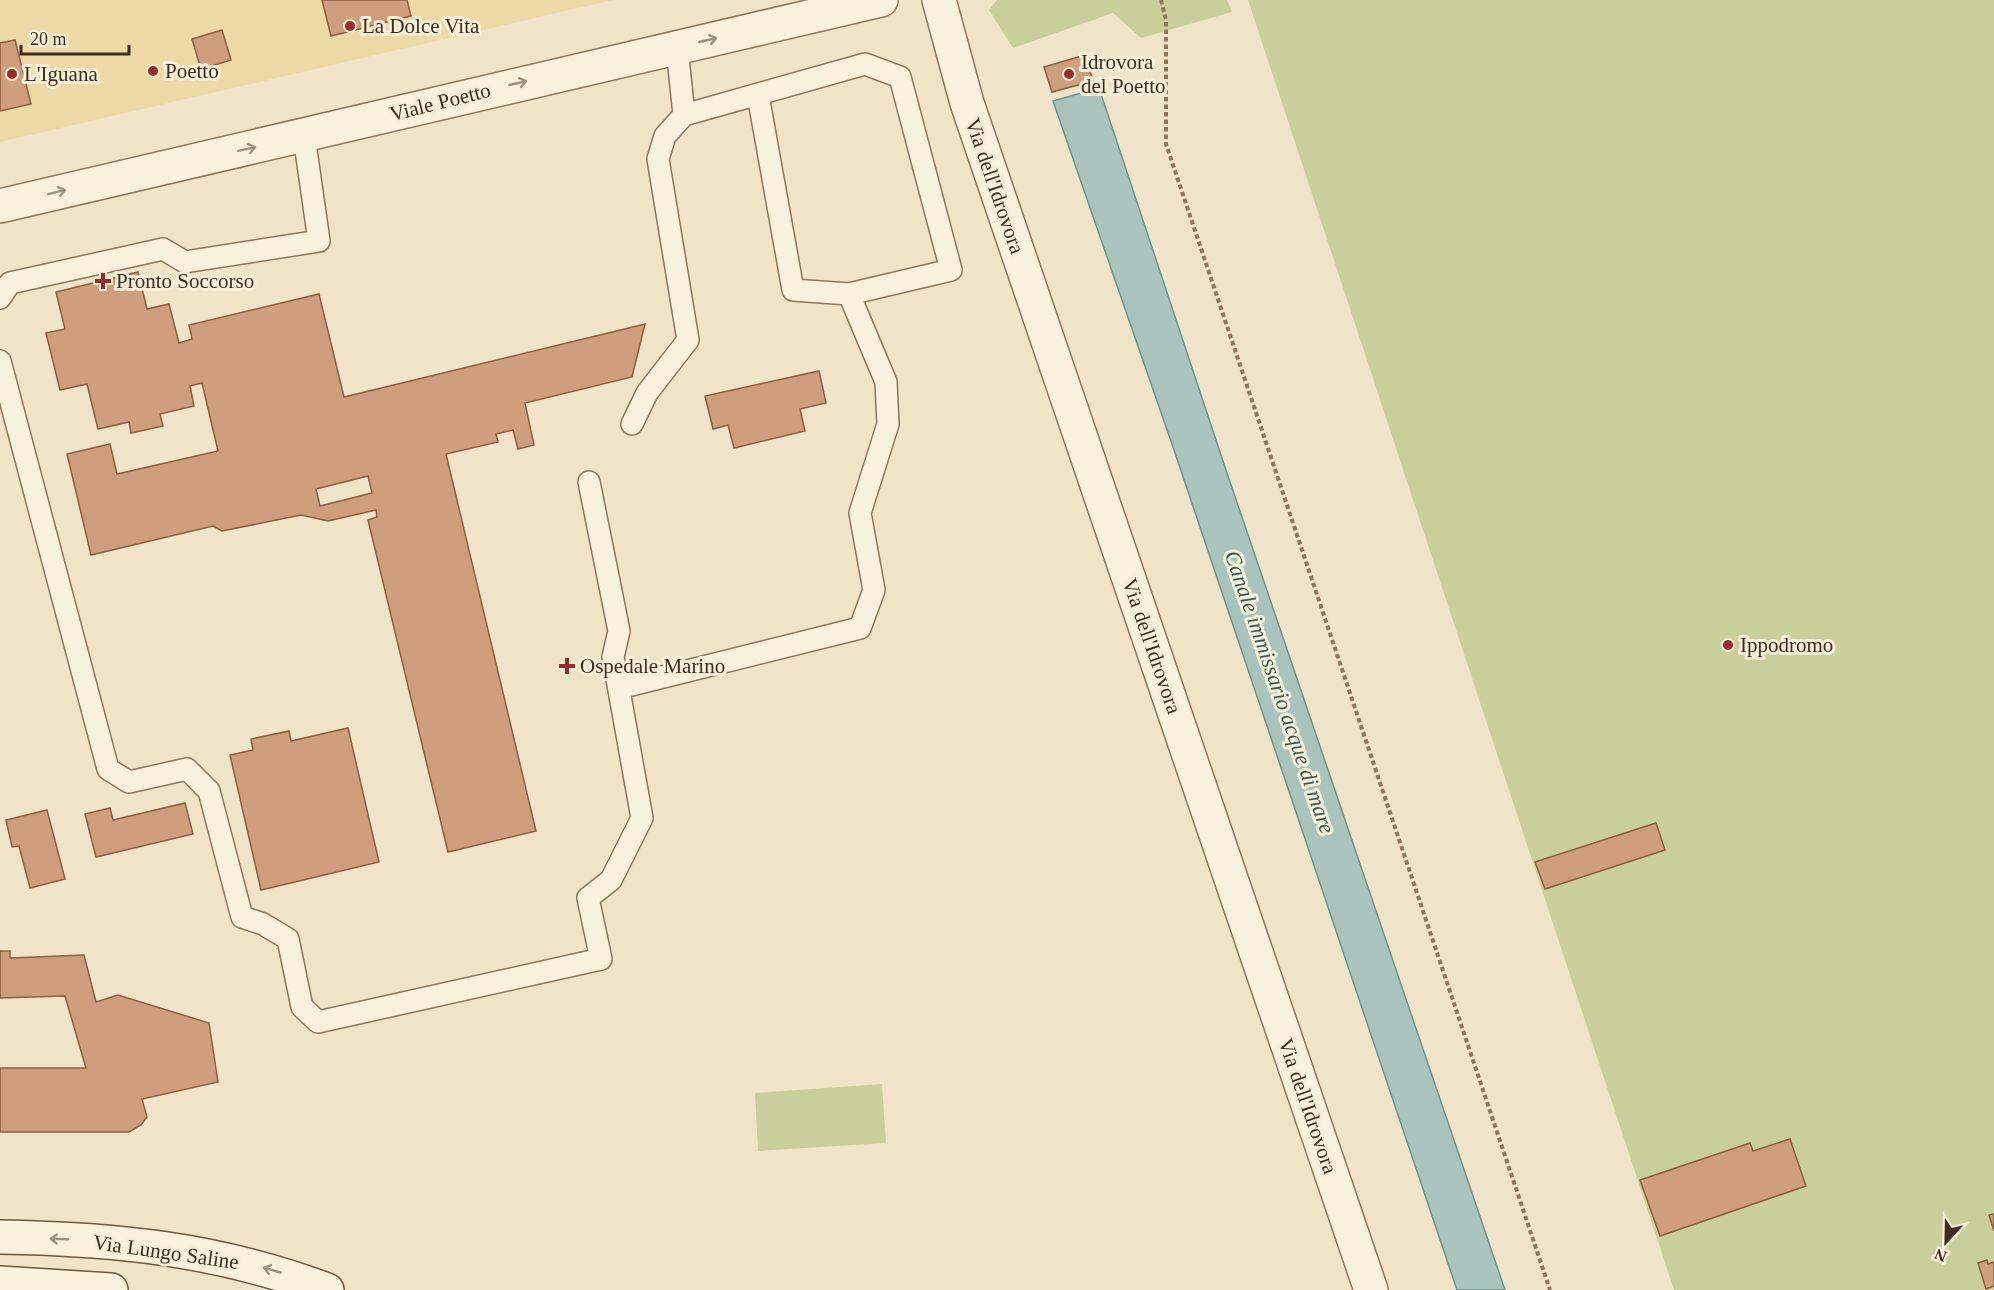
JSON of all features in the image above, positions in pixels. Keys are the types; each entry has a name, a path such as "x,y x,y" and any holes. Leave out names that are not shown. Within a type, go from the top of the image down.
{"street":[{"name":"Viale Poetto","path":"0,206 304,136 456,97 881,0"},
{"name":"Via dell'Idrovora","path":"939,0 967,103 1371,1290"},
{"name":"Via Lungo Saline","path":"0,1237 110,1240 198,1252 274,1270 327,1290"},
{"path":"0,1283 111,1290"}],"lane":[{"path":"677,48 684,115"},
{"path":"632,424 646,393 688,340 658,159 665,136 684,115 865,64 900,77 951,270 849,294 793,290 758,95"},
{"path":"0,298 10,283 163,249 185,262 319,241 304,136"},
{"path":"619,688 860,628 874,590 860,513 888,424 886,382 849,294"},
{"path":"0,361 108,769 129,782 187,769 209,791 242,917 263,924 288,939 302,1007 318,1022 601,959 588,898 611,880 642,818 613,657 619,631 590,482"}],"path":[{"path":"1161,0 1166,20 1167,144 1550,1290"}],"green space":[{"path":"997,0 1227,0 1232,12 1141,38 1113,13 1013,48 989,10"},
{"name":"Ippodromo","path":"1248,0 1994,0 1994,1290 1674,1290"},
{"path":"882,1084 886,1143 758,1151 755,1093"}],"sand":[{"name":"Poetto","path":"0,0 613,0 0,142"}],"water":[{"name":"Canale immissario acque di mare","path":"1099,88 1227,473 1505,1290 1457,1290 1174,450 1053,101"}],"building":[{"name":"La Dolce Vita","path":"322,0 407,0 411,16 331,36"},
{"path":"222,30 231,60 201,69 192,39"},
{"name":"L'Iguana","path":"15,40 31,104 0,111 0,43"},
{"name":"Idrovora del Poetto","path":"1085,55 1093,81 1052,92 1044,67"},
{"path":"138,272 147,309 169,304 179,343 192,339 189,325 319,294 344,397 645,324 632,377 525,403 534,445 518,449 513,430 496,434 498,442 446,454 536,831 448,852 368,520 377,517 376,510 328,521 301,515 222,531 213,526 91,555 67,454 110,444 117,474 218,451 202,383 190,386 194,406 160,414 163,426 131,433 129,422 98,429 87,384 60,390 46,333 65,329 56,292","holes":["368,476 372,493 320,506 316,489"]},
{"path":"819,371 826,403 800,409 805,431 734,448 728,425 713,429 705,396"},
{"path":"348,728 379,862 261,890 230,755 253,750 251,739 289,731 291,741"},
{"path":"185,803 193,834 96,857 85,814 110,808 113,820"},
{"path":"47,810 65,879 30,888 19,846 12,847 6,820"},
{"path":"1656,823 1665,850 1545,889 1535,862"},
{"path":"0,951 10,951 10,958 84,955 96,1002 118,995 209,1023 218,1082 142,1099 147,1117 141,1125 129,1132 0,1132 0,1068 86,1068 65,996 0,998"},
{"path":"1790,1139 1806,1186 1660,1236 1640,1180 1750,1143 1753,1151"},
{"path":"1994,1214 1994,1231 1989,1215"},
{"path":"1987,1260 1988,1264 1994,1262 1994,1286 1986,1289 1978,1263"}],"place":[{"name":"La Dolce Vita","path":"350,26"},
{"name":"Poetto","path":"153,71"},
{"name":"L'Iguana","path":"12,74"},
{"name":"Idrovora del Poetto","path":"1069,74"},
{"name":"Pronto Soccorso","path":"103,281"},
{"name":"Ippodromo","path":"1728,645"},
{"name":"Ospedale Marino","path":"567,666"}]}
